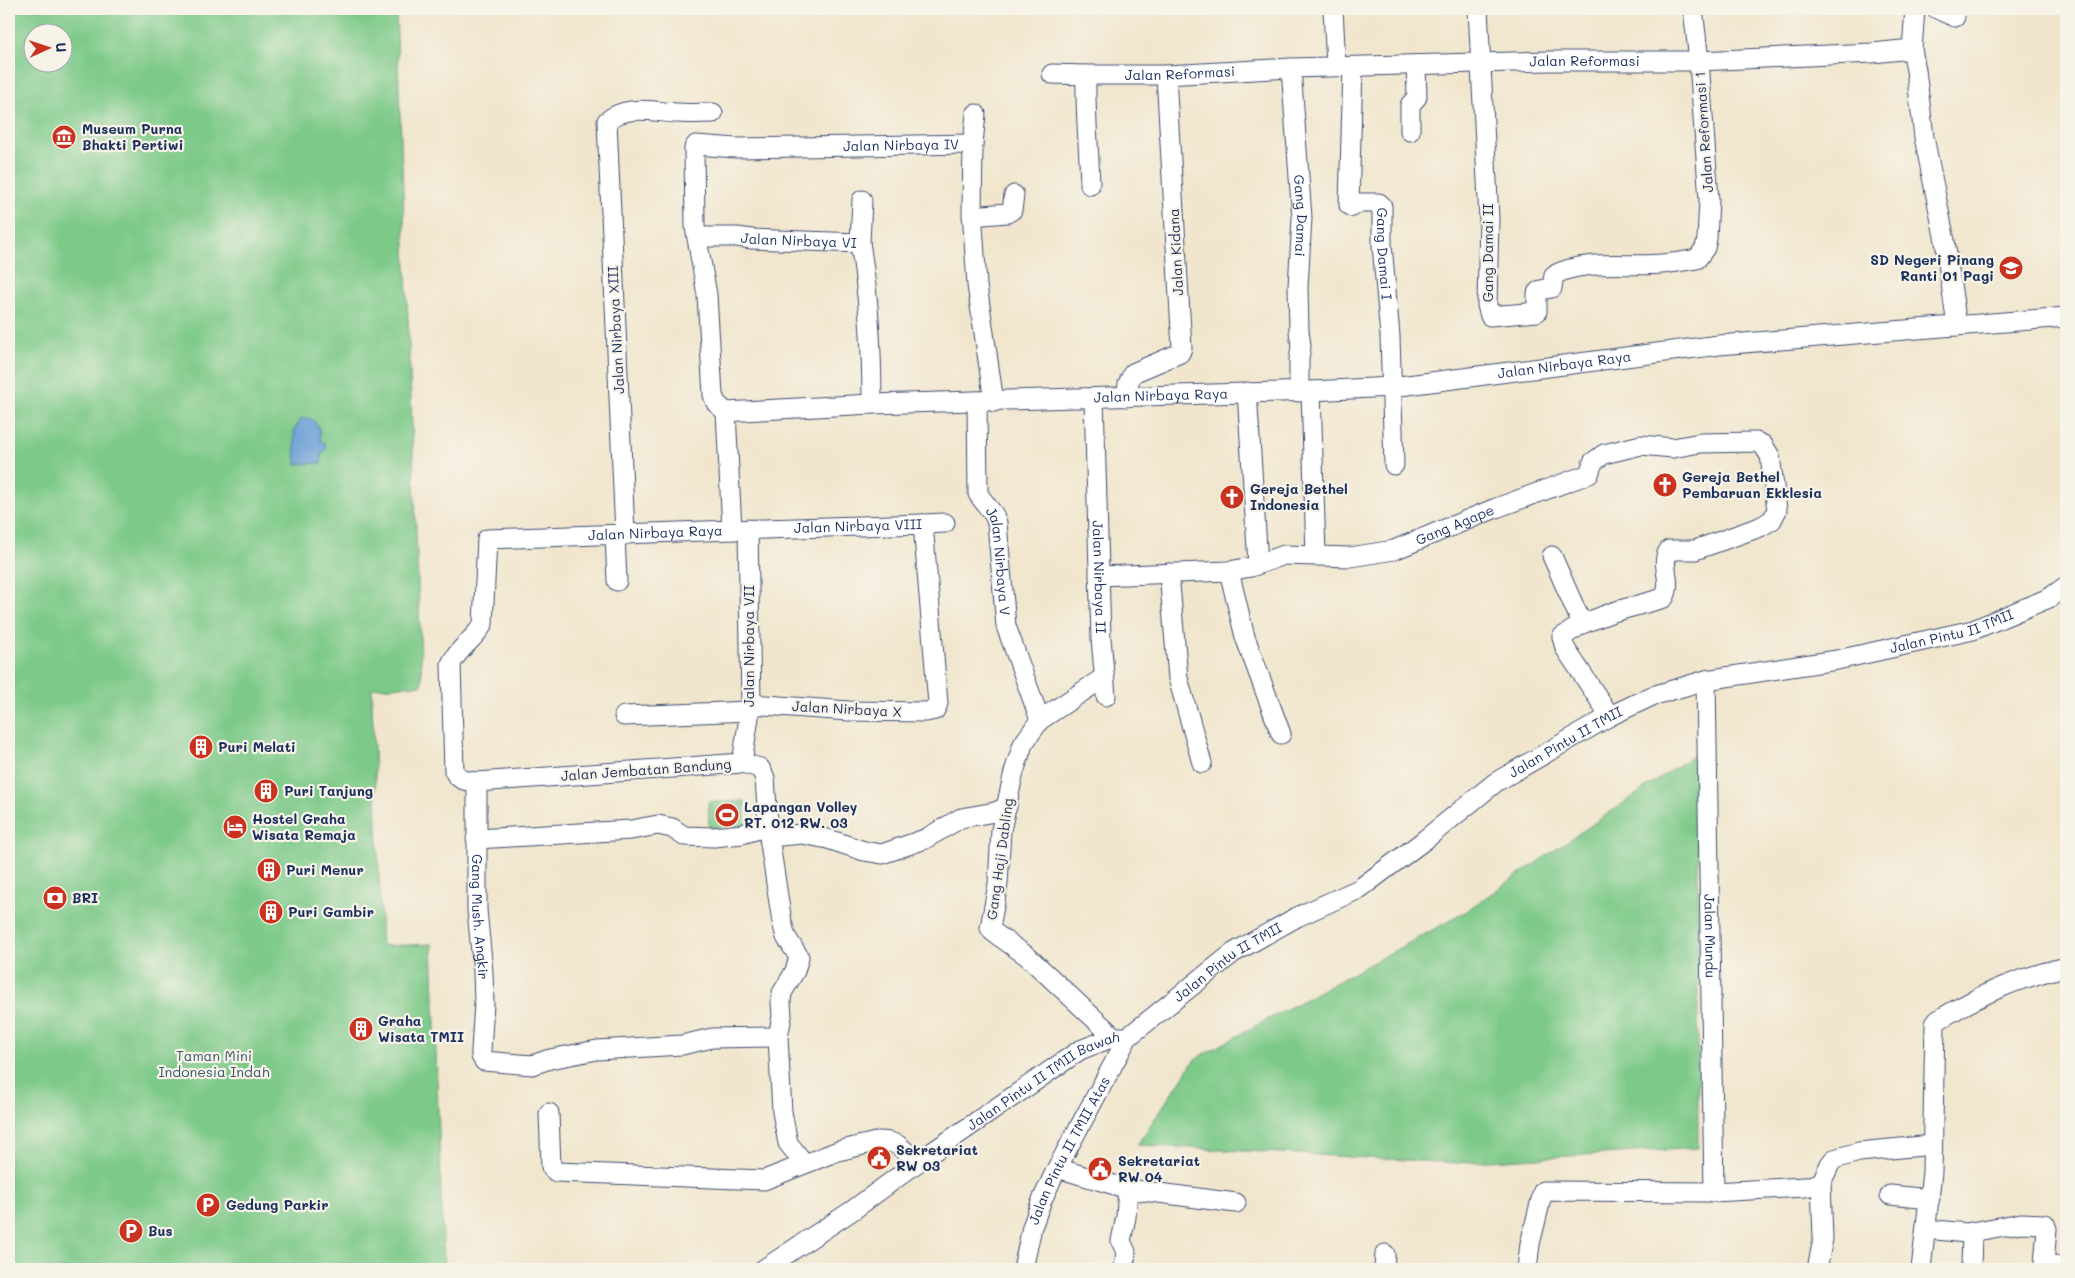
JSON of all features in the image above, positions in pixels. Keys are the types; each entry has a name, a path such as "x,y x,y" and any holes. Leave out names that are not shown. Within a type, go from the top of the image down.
{"street":[{"path":"1333,9 1345,66"},
{"path":"1478,9 1482,63"},
{"name":"Jalan Reformasi 1","path":"1692,9 1699,61 1709,200 1707,239 1701,255"},
{"path":"1915,9 1912,49 1924,136 1945,241 1957,326"},
{"path":"1937,9 1956,17"},
{"name":"Jalan Reformasi","path":"1052,74 1166,75 1345,66 1559,61 1699,61 1872,53 1912,49"},
{"name":"Gang Damai II","path":"1482,63 1488,219 1486,299 1490,316 1537,312 1537,293 1540,290 1552,288 1554,275 1561,271 1583,267 1662,264 1697,259 1701,255"},
{"path":"1410,131 1410,104 1417,97 1416,65"},
{"name":"Gang Damai I","path":"1345,66 1349,204 1352,207 1358,204 1379,204 1382,206 1382,245 1390,336 1392,387"},
{"name":"Gang Damai","path":"1291,68 1302,218 1298,287 1301,346 1299,359 1305,392"},
{"path":"1086,75 1085,104 1089,140 1090,185"},
{"name":"Jalan Kidana","path":"1126,397 1128,384 1133,374 1180,353 1182,348 1166,75"},
{"name":"Jalan Nirbaya XIII","path":"617,581 620,535 607,120 629,111 713,113"},
{"path":"973,144 976,114"},
{"name":"Jalan Nirbaya IV","path":"697,237 696,145 736,148 973,144 972,216 985,402"},
{"path":"972,216 1007,213 1012,210 1014,195"},
{"path":"860,243 862,200"},
{"path":"697,237 707,295 714,401 726,412"},
{"name":"Jalan Nirbaya VI","path":"697,237 860,243 867,285 871,336 872,404"},
{"name":"Jalan Nirbaya Raya","path":"487,539 740,529 726,412 872,404 985,402 1247,392 1305,392 1392,387 1720,345 2066,317"},
{"path":"1392,387 1394,465"},
{"path":"1247,392 1258,564"},
{"path":"1305,392 1316,556"},
{"name":"Jalan Nirbaya II","path":"1040,720 1105,687 1099,576 1094,398"},
{"name":"Jalan Nirbaya V","path":"985,402 978,494 997,523 1006,626 1040,720"},
{"name":"Gang Agape","path":"1099,576 1229,571 1284,555 1350,557 1403,547 1496,508 1589,474 1593,462 1604,454 1641,445 1673,448 1700,442 1756,442 1763,445 1770,456 1777,510 1772,520 1760,527 1695,550 1668,550 1665,559 1669,585 1664,598 1613,612 1582,624"},
{"path":"923,524 945,523"},
{"name":"Jalan Nirbaya VIII","path":"740,529 923,524 938,704"},
{"name":"Jalan Nirbaya VII","path":"740,529 751,707 742,763"},
{"name":"Jalan Jembatan Bandung","path":"487,539 485,614 483,624 479,631 454,656 450,664 454,771 457,777 461,780 477,782 742,763 760,768 763,772 782,922 786,937 799,957 796,971 782,993 781,1002 782,1016 778,1037 782,1112 788,1143 804,1163"},
{"path":"1552,556 1582,624 1564,635 1563,644 1610,716"},
{"path":"1229,571 1245,637 1281,734"},
{"path":"1169,573 1178,678 1202,763"},
{"name":"Jalan Pintu II TMII","path":"1121,1037 1233,953 1297,917 1359,888 1422,842 1496,782 1610,716 1652,696 1706,680 1837,660 1973,630 2049,598 2066,586"},
{"name":"Jalan Mundu","path":"1706,680 1714,1192"},
{"name":"Jalan Nirbaya X","path":"624,716 751,707 926,712 935,710 938,704"},
{"name":"Gang Haji Dabling","path":"1040,720 1022,744 1014,772 1002,830 998,884 990,928 1027,956 1121,1037"},
{"name":"Gang Mush. Angkir","path":"477,782 477,910 483,972 484,1004 481,1056 484,1061 532,1066 550,1059 597,1050 682,1045 712,1038 778,1037"},
{"path":"476,840 631,830 658,825 672,828 684,836 714,837 769,831 802,834 882,854 925,839 961,818 996,812 1007,807"},
{"path":"1921,1269 1932,1172 1935,1024 1938,1020 1978,997 2012,981 2066,967"},
{"name":"Jalan Pintu II TMII Bawah","path":"764,1269 853,1210 918,1162 1080,1050 1121,1037"},
{"name":"Jalan Pintu II TMII Atas","path":"1023,1269 1032,1227 1056,1168 1121,1037"},
{"path":"549,1112 551,1168 556,1172 764,1180 838,1151 880,1141 898,1145 918,1162"},
{"path":"1817,1269 1823,1231 1821,1183 1830,1164 1840,1156 1890,1148 1932,1145"},
{"path":"1056,1168 1128,1189 1236,1202"},
{"path":"1527,1269 1530,1244 1543,1191 1714,1192 1805,1187 1821,1183"},
{"path":"1124,1269 1126,1252 1121,1241 1126,1217 1128,1189"},
{"path":"1890,1196 1930,1199"},
{"path":"1927,1229 1972,1233 2021,1223 2044,1224 2047,1229 2044,1264 2066,1268"},
{"path":"1971,1269 1972,1233"}],"green space":[{"name":"Taman Mini Indonesia Indah","path":"9,9 396,9 422,685 372,688 372,701 382,946 432,944 444,1269 9,1269"},
{"path":"1698,752 1698,1148 1457,1163 1137,1145 1195,1059 1460,915"},
{"name":"Lapangan Volley RT. 012 RW. 03","path":"745,801 745,827 709,828 708,802"}],"water":[{"path":"308,418 317,424 320,441 325,443 326,449 321,454 322,463 296,464 294,430 301,419"}],"place":[{"name":"Museum Purna Bhakti Pertiwi","path":"64,137"},
{"name":"SD Negeri Pinang Ranti 01 Pagi","path":"2011,268"},
{"name":"Gereja Bethel Pembaruan Ekklesia","path":"1665,485"},
{"name":"Gereja Bethel Indonesia","path":"1232,497"},
{"name":"Puri Melati","path":"201,747"},
{"name":"Puri Tanjung","path":"266,791"},
{"name":"Lapangan Volley RT. 012 RW. 03","path":"727,815"},
{"name":"Hostel Graha Wisata Remaja","path":"235,827"},
{"name":"Puri Menur","path":"269,870"},
{"name":"BRI","path":"55,898"},
{"name":"Puri Gambir","path":"271,912"},
{"name":"Graha Wisata TMII","path":"361,1029"},
{"name":"Sekretariat RW 03","path":"879,1158"},
{"name":"Sekretariat RW 04","path":"1100,1169"},
{"name":"Gedung Parkir","path":"208,1205"},
{"name":"Bus","path":"131,1231"}]}
